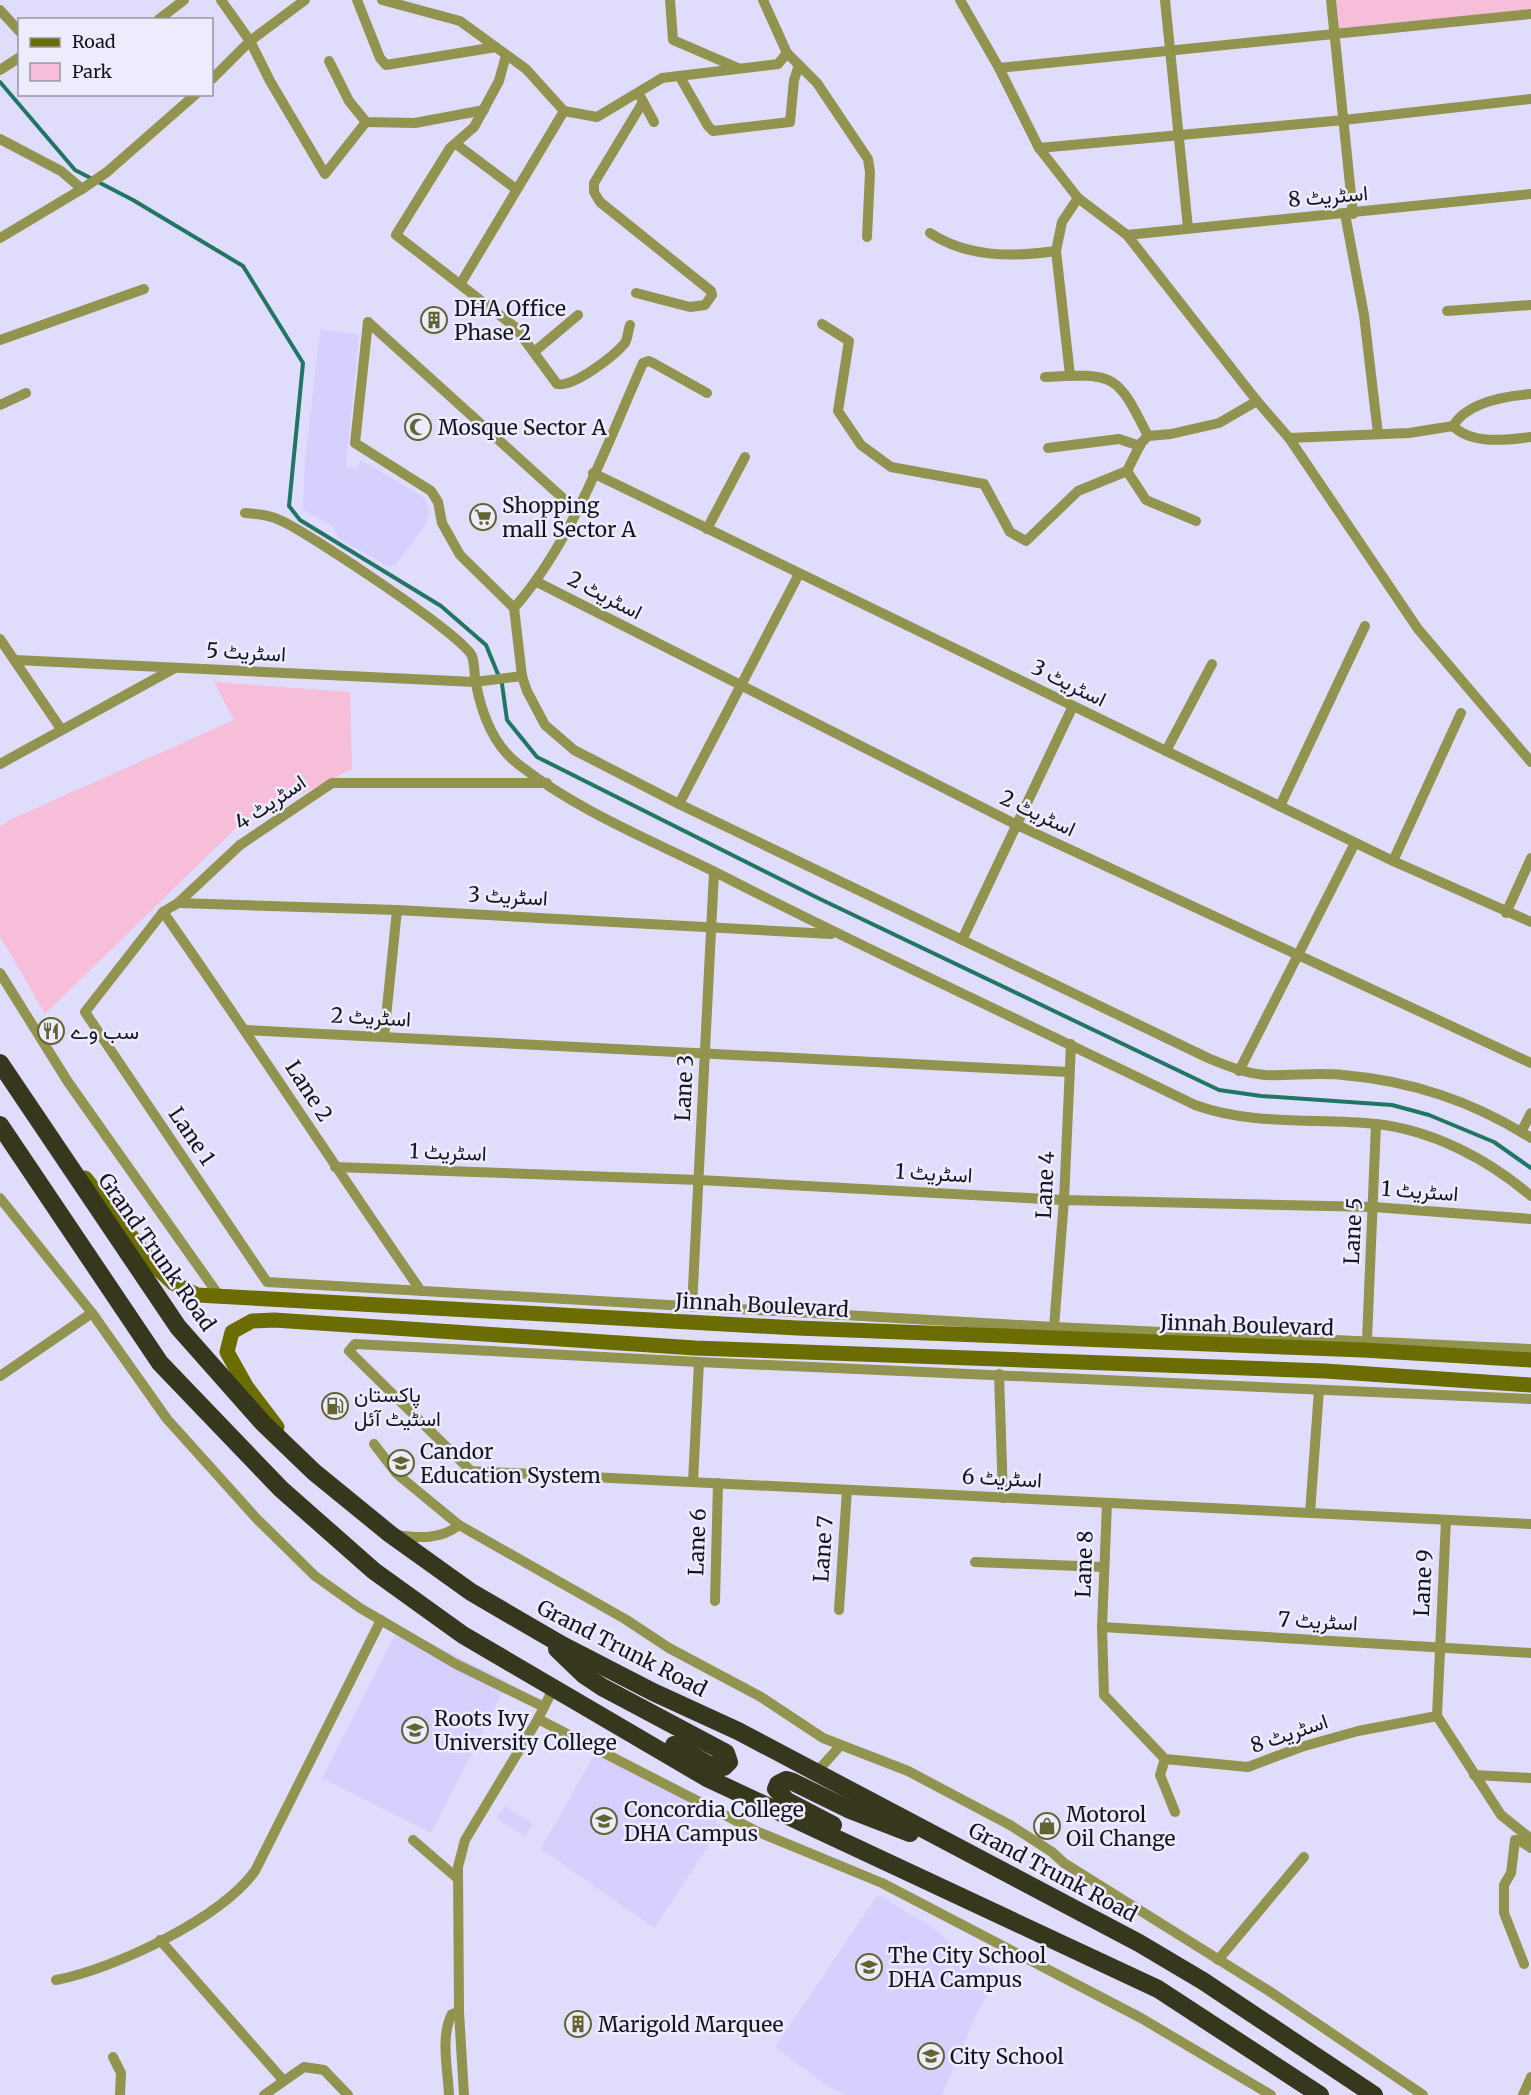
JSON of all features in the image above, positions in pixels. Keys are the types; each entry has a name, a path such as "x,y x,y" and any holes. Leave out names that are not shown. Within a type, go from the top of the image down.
{"highway":[{"name":"Grand Trunk Road","path":"0,1063 178,1327 262,1423 314,1472 390,1534 463,1586 536,1630 653,1692 738,1731 815,1774 1003,1870 1139,1943 1203,1981 1374,2095"},
{"path":"0,1125 160,1363 235,1443 374,1571 463,1635 707,1778 1158,1989 1309,2092"},
{"path":"536,1630 584,1675 726,1753 729,1762 721,1768 710,1765 619,1718 554,1690"},
{"path":"914,1874 844,1830 787,1801 776,1789 778,1784 786,1780 793,1782 848,1809 1003,1870"}],"street":[{"path":"161,18 184,0"},
{"path":"221,0 250,41 270,81 325,174 366,122"},
{"path":"213,78 250,41 304,0"},
{"path":"357,0 380,58 386,65 496,47"},
{"path":"382,0 460,21 526,69 564,111 597,117 640,98 662,78 778,64 787,52"},
{"path":"670,0 673,40 741,69"},
{"path":"764,0 787,52 822,90 868,159 870,172 867,237"},
{"path":"960,0 999,68 1039,148 1078,198 1127,235 1257,401 1289,438 1418,629 1531,762"},
{"path":"1166,0 1188,228"},
{"path":"1331,0 1344,120 1349,214 1364,315 1377,434"},
{"path":"0,10 18,30"},
{"path":"999,68 1531,14"},
{"path":"506,55 499,81 474,127 450,148 396,235 515,327 557,384 568,385 578,380 626,342 630,325"},
{"path":"4,68 18,58"},
{"path":"328,61 355,110 366,122 415,123 484,110"},
{"path":"680,76 713,131 790,122 794,80 799,65"},
{"path":"0,238 100,177 194,96"},
{"path":"640,98 654,122"},
{"path":"636,293 690,307 705,305 712,295 711,291 600,202 594,192 594,183 640,98"},
{"path":"1039,148 1344,120 1531,99"},
{"path":"461,283 564,111"},
{"path":"0,139 86,186"},
{"path":"456,144 516,189"},
{"name":"اسٹریٹ 8","path":"1127,235 1531,194"},
{"path":"1070,375 1056,251 1057,235 1062,222 1078,198"},
{"path":"930,233 946,244 969,251 1026,255 1056,251"},
{"path":"0,340 144,289"},
{"path":"1447,311 1531,304"},
{"path":"534,352 578,315"},
{"path":"576,510 368,322 355,443 431,491 438,502 442,523 460,555 514,608 517,676 545,725 555,736 574,750 679,804 1239,1071 1266,1075 1340,1074 1403,1083 1464,1101 1531,1138"},
{"path":"822,324 849,341 838,411 861,445 891,467 984,484 1010,532 1026,542 1078,491 1127,471 1148,436 1171,434 1219,423 1257,401"},
{"path":"514,608 537,582 576,510 644,363 649,361 707,393"},
{"path":"1045,377 1095,376 1119,385 1148,436"},
{"path":"0,405 26,393"},
{"path":"1454,426 1459,416 1484,403 1531,394"},
{"path":"1289,438 1409,433 1454,426"},
{"path":"1454,426 1460,433 1482,439 1531,437"},
{"path":"1048,448 1119,439 1140,446"},
{"path":"707,529 745,457"},
{"path":"1127,471 1146,500 1196,521"},
{"name":"اسٹریٹ 3","path":"593,473 1355,843 1506,913 1531,922"},
{"path":"245,513 264,514 285,522 359,568 449,633 471,654 475,682 494,737 516,763 617,826 836,934 1213,1111 1267,1119 1376,1124 1422,1134 1455,1147 1531,1196"},
{"path":"679,804 799,574"},
{"name":"اسٹریٹ 2","path":"537,582 1015,824 1531,1063"},
{"path":"1280,806 1365,626"},
{"path":"0,639 61,729"},
{"name":"اسٹریٹ 5","path":"15,660 475,682 517,676"},
{"path":"1166,751 1212,664"},
{"path":"0,764 174,669"},
{"path":"962,940 1015,824 1073,706"},
{"path":"1393,861 1461,712"},
{"name":"اسٹریٹ 4","path":"86,1012 163,912 178,903 240,845 332,783 547,783"},
{"path":"1239,1071 1355,843"},
{"path":"1506,913 1531,858"},
{"name":"Lane 3","path":"692,1307 714,872"},
{"name":"اسٹریٹ 3","path":"178,903 397,910 836,934"},
{"path":"384,1037 397,910"},
{"name":"Lane 2","path":"163,912 246,1030 335,1167 421,1291"},
{"path":"0,973 68,1082 220,1297"},
{"name":"Lane 1","path":"86,1012 267,1282 421,1291"},
{"name":"اسٹریٹ 2","path":"246,1030 1068,1072"},
{"name":"Lane 4","path":"1054,1327 1064,1200 1071,1044"},
{"path":"1521,1132 1531,1113"},
{"name":"Lane 5","path":"1367,1340 1376,1124"},
{"name":"Jinnah Boulevard","path":"57,1147 96,1190 154,1265 173,1283 197,1295 337,1302 606,1310 797,1328 1225,1340 1531,1360"},
{"name":"اسٹریٹ 1","path":"335,1167 699,1180 1064,1200 1374,1207 1531,1219"},
{"path":"0,1198 92,1313 167,1419 256,1518 315,1576 381,1620 456,1664 544,1707"},
{"path":"421,1291 606,1310 692,1307 1054,1327 1225,1340 1367,1340 1531,1349"},
{"path":"337,1302 349,1324"},
{"path":"0,1376 92,1313"},
{"name":"Jinnah Boulevard","path":"314,1472 246,1386 226,1352 232,1332 252,1321 349,1324 796,1352 1325,1371 1531,1385"},
{"path":"796,1352 797,1328"},
{"path":"606,1341 606,1357 1531,1399"},
{"name":"اسٹریٹ 6","path":"606,1357 355,1344 349,1352 471,1471 1531,1524"},
{"path":"693,1482 699,1362"},
{"path":"1223,1385 1224,1368"},
{"path":"999,1374 1003,1498"},
{"path":"1310,1513 1319,1390"},
{"path":"374,1444 397,1474 459,1525 625,1619 669,1648 761,1697 840,1746 908,1771 933,1787 1010,1825 1052,1852 1064,1863 1218,1960 1423,2095"},
{"name":"Lane 6","path":"714,1601 718,1483"},
{"name":"Lane 7","path":"839,1610 847,1490"},
{"name":"Lane 8","path":"1102,1627 1107,1503"},
{"name":"Lane 9","path":"1440,1647 1446,1520"},
{"path":"390,1534 430,1537 445,1534 459,1525"},
{"path":"975,1562 1103,1567"},
{"path":"56,1980 76,1976 160,1940 197,1921 247,1882 255,1871 381,1620"},
{"path":"1102,1627 1104,1695 1165,1759 1160,1775 1175,1812"},
{"name":"اسٹریٹ 7","path":"1102,1627 1531,1653"},
{"path":"1440,1647 1437,1716 1501,1815 1531,1839"},
{"path":"464,2095 459,2012 457,1878 465,1840 554,1690"},
{"name":"اسٹریٹ 8","path":"1165,1759 1248,1767 1324,1740 1437,1716"},
{"path":"538,1719 756,1831 892,1889 1142,2018 1271,2095"},
{"path":"815,1774 840,1746"},
{"path":"1474,1775 1531,1778"},
{"path":"413,1840 457,1878"},
{"path":"1524,1964 1504,1913 1504,1891 1511,1873 1515,1840 1531,1848"},
{"path":"1218,1960 1304,1857"},
{"path":"160,1940 283,2080"},
{"path":"449,2095 446,2043 448,2021 452,2014 459,2012"},
{"path":"113,2057 121,2073 120,2095"},
{"path":"264,2095 304,2067 324,2070 348,2095"},
{"path":"1523,2095 1531,2077"}],"shaded area":[{"path":"320,329 359,335 346,467 357,468 361,460 425,498 429,510 427,523 396,564 390,567 339,539 332,526 303,510 305,461"},
{"name":"Roots Ivy University College","path":"399,1627 508,1682 431,1833 322,1778"},
{"path":"595,1753 717,1816 715,1823 722,1825 654,1928 541,1849"},
{"path":"505,1806 533,1824 524,1836 497,1818"},
{"path":"878,1895 936,1930 961,1952 999,1973 975,2017 942,2095 845,2095 826,2085 775,2047"}],"green space":[{"path":"1336,0 1531,0 1531,14 1340,36"},
{"path":"214,682 350,692 352,769 239,825 45,1014 0,936 0,827 7,821 234,720"}],"waterway":[{"path":"0,82 75,170 133,200 243,266 303,363 289,506 300,520 441,606 486,645 502,684 507,720 537,757 820,899 1219,1090 1261,1096 1392,1105 1429,1115 1494,1142 1531,1168"}],"place":[{"name":"DHA Office Phase 2","path":"434,320"},
{"name":"Mosque Sector A","path":"418,427"},
{"name":"Shopping mall Sector A","path":"483,517"},
{"name":"سب وے","path":"51,1031"},
{"name":"پاکستان اسٹیٹ آئل","path":"335,1406"},
{"name":"Candor Education System","path":"401,1463"},
{"name":"Roots Ivy University College","path":"415,1730"},
{"name":"Concordia College DHA Campus","path":"604,1821"},
{"name":"Motorol Oil Change","path":"1047,1826"},
{"name":"The City School DHA Campus","path":"869,1967"},
{"name":"Marigold Marquee","path":"578,2024"},
{"name":"City School","path":"931,2056"}]}
